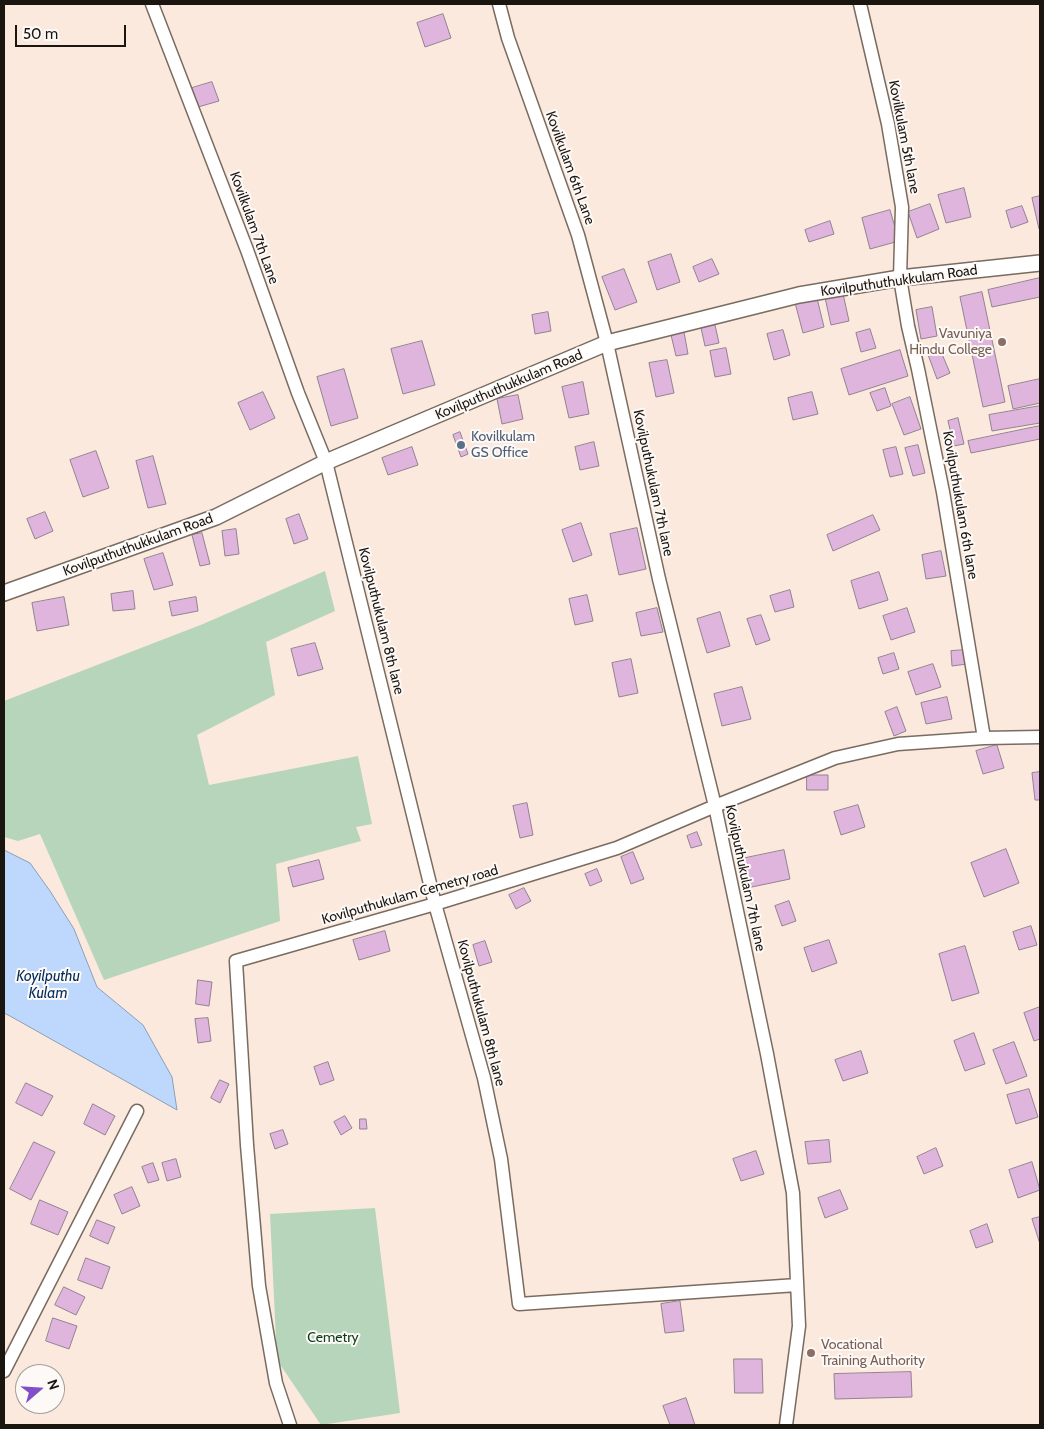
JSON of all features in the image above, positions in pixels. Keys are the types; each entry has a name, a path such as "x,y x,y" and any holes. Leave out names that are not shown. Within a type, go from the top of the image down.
{"street":[{"name":"Kovilkulam 7th Lane","path":"152,4 247,250 298,393 326,462"},
{"name":"Kovilkulam 6th Lane","path":"499,4 515,57 578,235 607,344"},
{"name":"Kovilkulam 5th lane","path":"860,4 888,124 902,207 900,278"},
{"name":"Kovilputhuthukkulam Road","path":"5,589 216,517 326,462 607,344 799,295 900,278 1040,263"},
{"name":"Kovilputhukulam 6th lane","path":"900,278 908,326 943,492 984,738"},
{"name":"Kovilputhukulam 7th lane","path":"607,344 659,579 715,806 767,1054 793,1193 799,1326 786,1425"},
{"name":"Kovilputhukulam 8th lane","path":"326,462 435,904 484,1078 501,1159 519,1304 797,1285"},
{"name":"Kovilputhukulam Cemetry road","path":"290,1425 276,1383 259,1286 247,1145 236,961 435,904 617,848 835,758 898,744 984,738 1040,737"},
{"path":"4,1371 137,1111"}],"green space":[{"path":"325,571 335,611 266,642 275,695 197,735 209,785 358,756 372,824 356,827 361,841 276,864 280,921 104,980 40,834 18,841 4,837 4,701 203,624"},
{"name":"Cemetry","path":"375,1208 400,1413 321,1425 277,1360 270,1214"}],"water":[{"name":"Koyilputhu Kulam","path":"4,850 30,863 50,891 74,929 97,987 143,1025 172,1077 177,1110 4,1013"}],"building":[{"path":"443,14 451,38 425,47 417,23"},
{"path":"212,82 219,101 198,107 192,88"},
{"path":"964,188 971,217 946,223 938,195"},
{"path":"1040,196 1040,228 1039,229 1032,198"},
{"path":"930,204 939,229 917,238 908,212"},
{"path":"1022,206 1028,222 1011,228 1006,211"},
{"path":"890,210 899,241 870,249 862,218"},
{"path":"830,221 834,234 809,242 805,230"},
{"path":"671,254 680,282 657,290 648,262"},
{"path":"712,259 719,274 699,282 693,267"},
{"path":"624,269 637,302 615,310 602,277"},
{"path":"1040,278 1040,297 992,307 988,290"},
{"path":"842,289 849,321 831,325 824,293"},
{"path":"982,292 1005,402 983,407 960,297"},
{"path":"816,294 824,327 803,333 794,299"},
{"path":"932,307 937,336 921,339 916,310"},
{"path":"548,312 551,331 535,334 532,315"},
{"path":"715,325 719,343 705,346 701,328"},
{"path":"870,329 876,348 861,352 856,333"},
{"path":"783,330 790,355 774,360 767,334"},
{"path":"684,332 688,354 676,356 671,335"},
{"path":"422,341 435,385 403,394 391,349"},
{"path":"939,347 950,373 937,379 927,352"},
{"path":"726,348 731,374 715,377 710,351"},
{"path":"900,350 908,376 849,395 841,369"},
{"path":"667,360 674,393 656,397 649,363"},
{"path":"344,369 358,418 331,426 317,377"},
{"path":"1040,379 1040,403 1013,409 1008,386"},
{"path":"583,382 589,414 569,418 562,387"},
{"path":"885,388 891,406 877,411 870,393"},
{"path":"263,392 275,418 250,430 238,403"},
{"path":"812,392 818,414 793,420 788,398"},
{"path":"518,395 523,419 502,424 497,399"},
{"path":"910,397 921,429 904,435 892,404"},
{"path":"1040,406 1040,423 992,431 989,415"},
{"path":"958,418 964,444 954,446 948,421"},
{"path":"1040,426 1040,439 971,453 968,441"},
{"name":"Kovilkulam GS Office","path":"460,432 468,454 461,457 453,435"},
{"path":"594,442 599,466 580,470 575,447"},
{"path":"918,445 925,473 913,476 905,448"},
{"path":"412,447 418,465 388,475 382,458"},
{"path":"896,447 903,474 890,477 883,450"},
{"path":"96,451 109,488 83,497 70,460"},
{"path":"153,456 166,504 148,508 136,461"},
{"path":"45,512 53,531 35,539 27,519"},
{"path":"299,514 308,539 294,544 286,519"},
{"path":"873,515 880,530 833,551 827,535"},
{"path":"581,523 592,555 573,562 562,530"},
{"path":"637,528 646,569 619,575 610,534"},
{"path":"236,529 239,554 225,556 222,531"},
{"path":"202,533 210,564 200,566 192,535"},
{"path":"941,551 946,576 926,579 922,555"},
{"path":"163,553 173,585 154,590 144,559"},
{"path":"879,572 888,600 859,609 851,581"},
{"path":"790,590 794,607 775,612 770,596"},
{"path":"133,591 135,609 113,611 111,594"},
{"path":"587,595 593,621 575,625 569,599"},
{"path":"64,597 69,625 37,631 32,603"},
{"path":"196,597 198,611 172,616 169,602"},
{"path":"657,608 663,632 641,636 636,613"},
{"path":"907,608 915,632 891,640 883,616"},
{"path":"720,612 730,646 707,653 697,619"},
{"path":"761,615 770,640 756,645 747,619"},
{"path":"315,643 323,669 298,676 291,649"},
{"path":"966,650 967,664 952,666 951,651"},
{"path":"894,653 899,669 883,674 878,658"},
{"path":"631,659 638,693 619,697 612,663"},
{"path":"933,664 941,687 916,695 908,672"},
{"path":"742,687 751,719 722,726 714,694"},
{"path":"947,697 952,719 926,724 921,703"},
{"path":"897,707 906,731 894,736 885,712"},
{"path":"997,745 1004,768 983,774 976,751"},
{"path":"1040,772 1040,800 1035,800 1032,773"},
{"path":"807,775 828,775 828,790 807,790"},
{"path":"527,803 533,835 520,838 513,806"},
{"path":"858,805 865,827 841,835 834,812"},
{"path":"697,832 702,845 691,848 687,836"},
{"path":"1006,849 1019,883 984,897 971,863"},
{"path":"784,850 790,879 747,888 741,859"},
{"path":"633,852 644,879 631,884 621,857"},
{"path":"319,860 324,879 293,887 288,868"},
{"path":"597,869 602,881 590,886 585,874"},
{"path":"524,888 531,901 516,909 509,895"},
{"path":"789,901 796,921 782,926 775,906"},
{"path":"1031,926 1037,945 1019,950 1013,932"},
{"path":"385,931 390,951 359,960 353,940"},
{"path":"829,940 837,963 812,972 804,948"},
{"path":"485,941 492,962 479,966 473,945"},
{"path":"965,946 979,993 952,1001 939,954"},
{"path":"198,980 212,982 209,1006 196,1004"},
{"path":"1040,1007 1040,1039 1034,1041 1024,1013"},
{"path":"208,1018 211,1041 198,1043 195,1019"},
{"path":"974,1033 985,1064 965,1071 954,1041"},
{"path":"1014,1042 1027,1076 1006,1084 993,1050"},
{"path":"861,1051 868,1073 843,1081 835,1060"},
{"path":"328,1062 334,1080 320,1085 314,1067"},
{"path":"220,1080 229,1084 220,1103 211,1098"},
{"path":"26,1083 53,1096 42,1116 16,1103"},
{"path":"1029,1089 1038,1117 1016,1124 1007,1095"},
{"path":"93,1104 115,1116 105,1135 84,1124"},
{"path":"345,1116 352,1128 341,1135 334,1122"},
{"path":"360,1119 366,1119 367,1129 360,1129"},
{"path":"283,1130 288,1144 275,1149 270,1134"},
{"path":"829,1140 831,1162 808,1164 805,1142"},
{"path":"34,1142 55,1152 31,1200 10,1189"},
{"path":"936,1148 943,1166 924,1174 917,1157"},
{"path":"756,1151 764,1174 741,1181 733,1159"},
{"path":"176,1159 181,1177 167,1181 162,1163"},
{"path":"1032,1162 1040,1190 1018,1198 1009,1170"},
{"path":"153,1163 159,1180 148,1183 142,1167"},
{"path":"132,1187 140,1206 122,1214 114,1195"},
{"path":"840,1190 848,1209 825,1218 818,1198"},
{"path":"40,1200 68,1212 58,1235 31,1224"},
{"path":"1040,1217 1040,1244 1032,1219"},
{"path":"97,1220 115,1227 108,1244 90,1236"},
{"path":"987,1224 993,1242 976,1248 970,1231"},
{"path":"86,1258 110,1267 102,1289 78,1280"},
{"path":"64,1287 85,1297 76,1315 55,1305"},
{"path":"680,1301 684,1331 665,1333 661,1304"},
{"path":"53,1318 77,1326 69,1349 46,1341"},
{"path":"734,1359 762,1359 763,1393 735,1393"},
{"path":"911,1372 912,1397 835,1399 834,1374"},
{"path":"686,1398 695,1425 670,1425 663,1406"}],"place":[{"name":"Vavuniya Hindu College","path":"1002,342"},
{"name":"Kovilkulam GS Office","path":"461,445"},
{"name":"Vocational Training Authority","path":"811,1353"}]}
